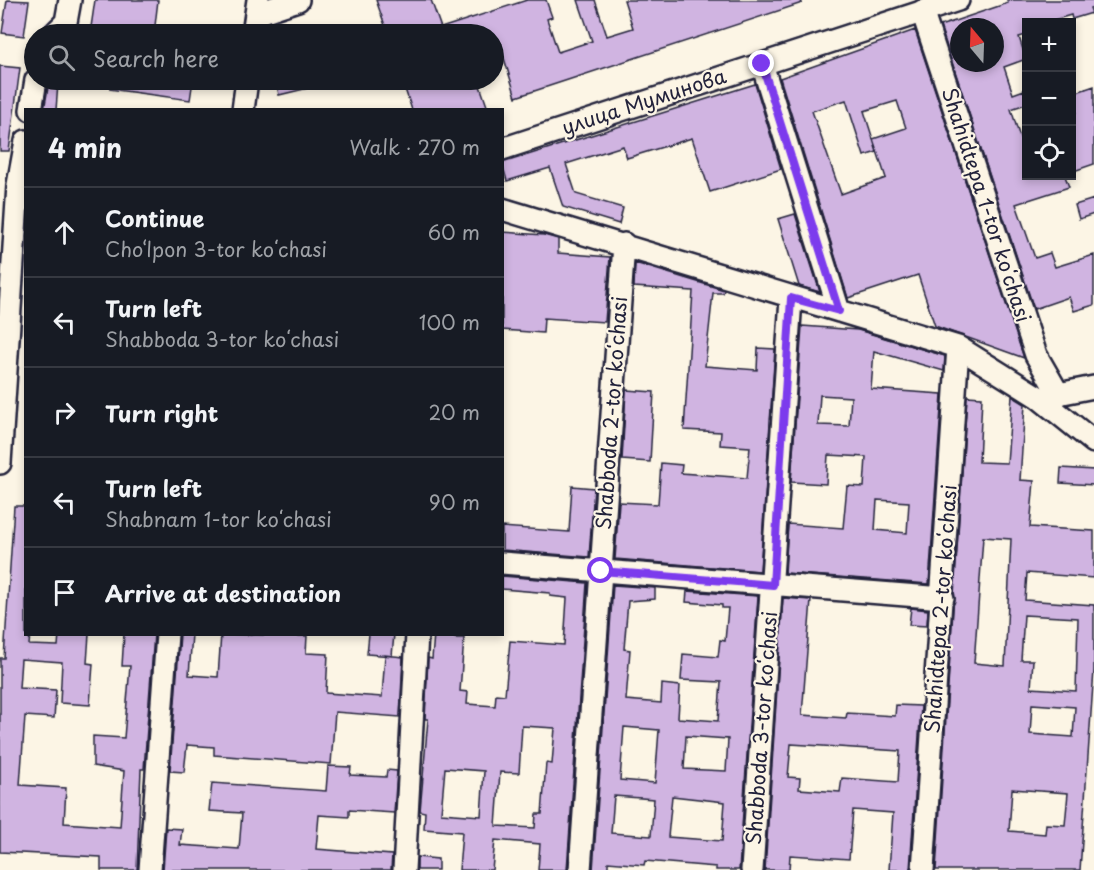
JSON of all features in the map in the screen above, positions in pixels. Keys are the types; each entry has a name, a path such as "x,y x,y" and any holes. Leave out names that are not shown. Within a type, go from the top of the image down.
{"street":[{"path":"63,24 66,21 70,0"},
{"path":"256,16 298,0"},
{"name":"улица Муминова","path":"504,148 958,0"},
{"name":"Shahidtepa 1-tor koʻchasi","path":"922,11 1036,355 1059,395"},
{"path":"762,64 839,311"},
{"path":"31,108 34,90"},
{"path":"243,108 246,90"},
{"path":"0,463 14,184 24,148"},
{"path":"504,210 624,244 791,298 958,347 1038,397 1094,442"},
{"name":"Shabboda 2-tor koʻchasi","path":"580,870 624,244"},
{"name":"Shabboda 3-tor koʻchasi","path":"752,870 791,298"},
{"name":"Shahidtepa 2-tor koʻchasi","path":"923,870 958,347"},
{"path":"1038,397 1094,387"},
{"path":"504,563 943,598"},
{"path":"150,870 167,636"},
{"path":"404,870 417,636"}],"building":[{"path":"7,0 29,1 24,36 2,33"},
{"path":"95,0 158,0 155,24 91,24"},
{"path":"376,0 431,0 440,24 384,24"},
{"path":"527,0 546,0 552,17 547,19 558,52 592,41 578,0 595,0 607,36 633,28 624,0 801,0 802,3 516,97 504,58 504,24 453,24"},
{"path":"1007,0 1094,0 1094,7 1090,8 1092,13 1075,18 1072,18 1071,15 1061,18 1022,18 1022,36 1019,37 1022,60 1004,67 1004,18 964,18 1008,3"},
{"path":"950,23 950,56 940,26"},
{"path":"915,30 1024,358 935,326 918,275 848,298 780,78","holes":["846,100 864,156 877,152 864,111 897,101 906,128 873,139 886,178 841,194 812,111"]},
{"path":"0,66 20,68 9,151 0,151"},
{"path":"1004,67 1013,94 1022,91 1022,105 1011,109 1022,144 1022,180 1066,180 1069,187 1016,204 1035,258 1050,253 1055,267 1094,255 1094,305 1074,311 1069,297 1034,309 955,72 1004,72"},
{"path":"755,84 781,169 710,192 692,138 627,158 623,146 566,164 576,194 623,208 619,224 563,207 550,168 507,181 504,162"},
{"path":"1094,86 1094,164 1076,170 1076,112 1076,92"},
{"path":"48,90 57,90 56,108 44,108"},
{"path":"117,90 192,90 190,100"},
{"path":"278,90 300,90 279,95"},
{"path":"405,90 481,90 487,106 482,108 411,108"},
{"path":"1094,199 1094,214 1079,219 1075,205"},
{"path":"795,214 820,292 799,286 778,219"},
{"path":"504,232 544,235 558,239 558,253 610,257 605,322 544,318 543,333 504,330"},
{"path":"635,263 724,290 723,293 713,293 705,366 757,370 758,348 775,349 760,571 615,559 619,502 658,504 661,463 682,465 681,473 747,478 750,447 720,445 721,432 684,430 693,291 634,287"},
{"path":"802,326 858,330 945,356 944,371 874,351 871,389 942,394 929,584 785,573 788,524 843,528 847,486 864,487 866,457 828,455 826,484 791,482","holes":["820,395 851,397 849,426 818,425","877,500 909,502 907,533 875,530"]},
{"path":"626,390 654,392 650,462 622,460"},
{"path":"967,396 982,397 979,462 1007,463 1012,396 1025,404 1020,480 1034,481 1030,527 1094,531 1094,578 1027,573 1025,600 1094,605 1094,670 1080,870 936,870","holes":["983,537 1011,539 1005,666 974,663","1024,615 1078,618 1076,691 1031,688 1033,660 1021,660","1032,704 1075,707 1073,737 1030,734","1012,789 1068,793 1065,825 1046,824 1045,834 1009,831"]},
{"path":"1061,468 1094,470 1094,485 1060,483"},
{"path":"572,486 594,488 589,557 504,550 504,527 569,532"},
{"path":"14,506 24,506 24,636 30,636 29,645 58,646 59,636 89,636 87,663 93,664 90,705 60,703 62,662 21,659 19,688 56,690 54,718 25,716 20,785 66,788 64,823 120,827 124,771 93,766 93,736 124,738 130,666 122,666 124,636 154,636 144,769 141,769 137,870 101,870 101,857 0,852 0,658 4,658"},
{"path":"504,576 587,583 567,870 538,870 540,844 495,840 492,870 459,870 462,832 424,829 425,812 420,811 428,719 425,719 428,658 432,659 434,636 464,638 460,691 468,692 467,704 495,706 496,694 505,695 510,641 564,645 567,598 550,596 550,593 504,589","holes":["522,726 555,728 552,764 546,763 542,814 536,814 535,828 496,826 500,772 519,773","445,768 484,771 481,816 441,813"]},
{"path":"613,585 655,588 655,599 628,601 624,649 630,650 626,700 661,703 662,684 680,686 678,718 718,721 721,682 681,680 683,654 718,657 720,640 725,641 728,608 722,608 722,605 686,602 687,591 758,596 739,870 716,870 716,867 645,861 644,865 608,862 608,870 593,870","holes":["624,727 659,730 655,783 620,780","686,736 728,739 726,771 684,769","614,796 654,799 651,836 611,833","672,796 725,802 722,841 668,837"]},
{"path":"783,598 811,600 802,715 846,718 847,713 895,716 896,705 921,706 910,870 889,870 893,813 853,810 849,859 790,855 789,870 765,870","holes":["791,744 900,751 898,782 842,778 840,792 799,789 800,778 788,777"]},
{"path":"911,608 928,610 927,626 909,625"},
{"path":"180,636 192,636 189,675 218,677 221,636 307,636 306,653 328,654 326,693 382,697 385,655 403,657 400,717 335,712 331,764 214,755 214,747 187,745 184,772 170,771"},
{"path":"369,636 394,636 392,656 367,654"},
{"path":"328,766 351,767 350,775 386,777 387,770 397,771 394,813 349,810 349,817 319,815 316,849 392,855 391,870 163,870 166,828 182,829 180,845 239,849 242,813 209,811 212,783 326,791"},
{"path":"417,857 438,859 438,870 417,870"}],"route":[{"path":"601,571 773,585 791,298 839,311 762,64"}]}
